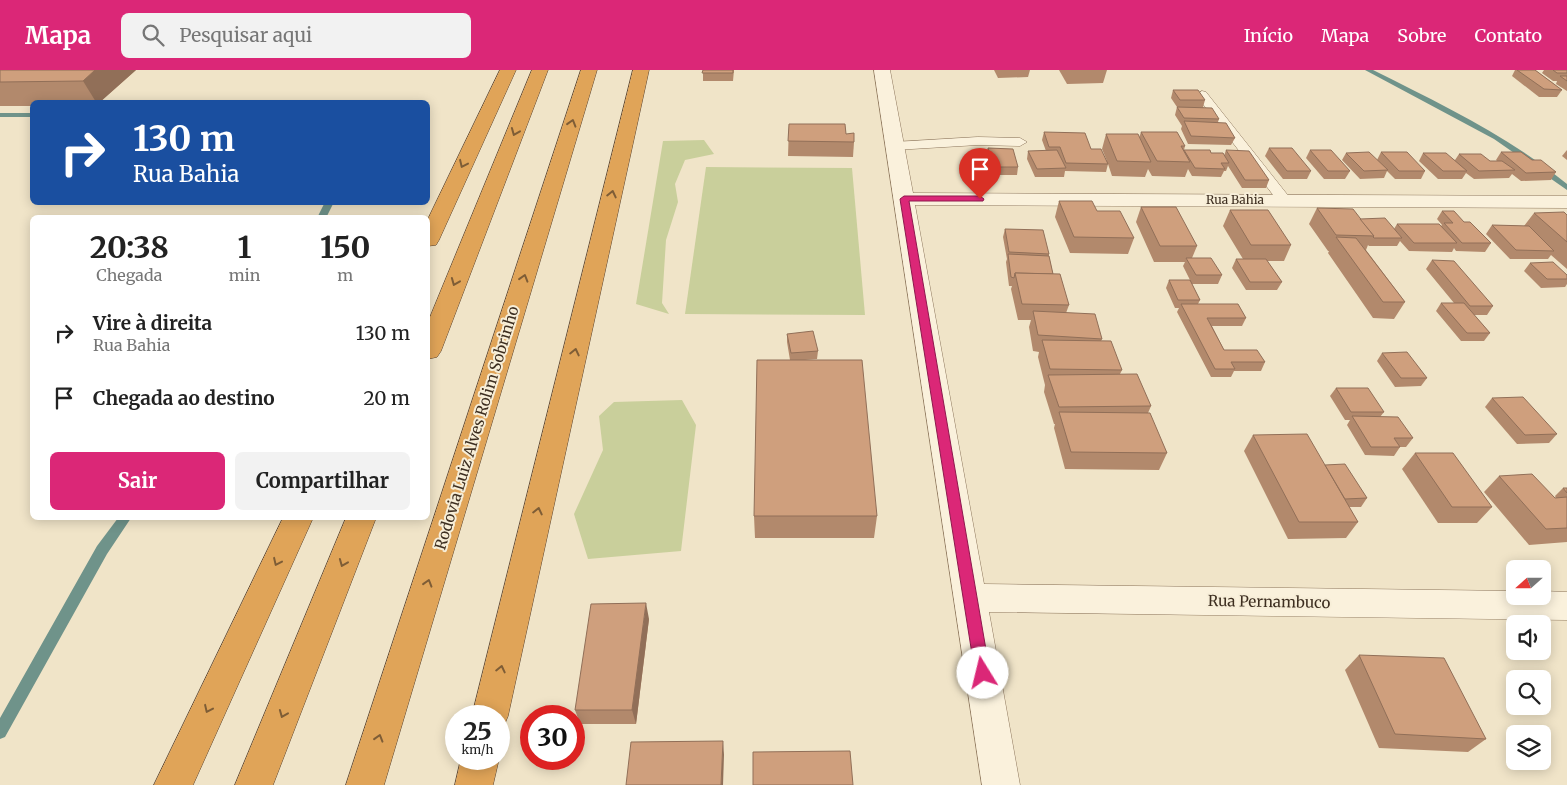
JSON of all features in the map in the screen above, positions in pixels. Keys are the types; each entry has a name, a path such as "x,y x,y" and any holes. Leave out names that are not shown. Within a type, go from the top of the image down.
{"highway":[{"path":"430,236 508,70"},
{"path":"430,346 540,70"},
{"name":"Rodovia Luiz Alves Rolim Sobrinho","path":"365,785 589,70"},
{"path":"493,705 641,70"},
{"path":"173,785 297,520"},
{"path":"254,785 360,520"},
{"path":"474,785 477,770"}],"street":[{"path":"882,70 1002,785"},
{"name":"Rua Bahia","path":"904,199 1567,202"},
{"name":"Rua Pernambuco","path":"970,598 1567,606"}],"lane":[{"path":"1202,95 1285,201"},
{"path":"895,146 978,141 1020,142"}],"green space":[{"path":"704,140 714,154 685,160 675,184 678,202 666,240 662,303 669,314 636,304 663,141"},
{"path":"706,167 852,168 865,315 685,314"},
{"path":"682,400 696,425 681,551 588,559 574,514 603,450 599,416 614,402"}],"building":[{"path":"0,70 95,70 83,81 0,82"},
{"path":"703,70 733,70 733,73 702,73"},
{"path":"1517,70 1535,70 1562,90 1544,89"},
{"path":"1553,70 1567,70 1567,73 1557,73"},
{"path":"1560,76 1567,76 1567,81"},
{"path":"1173,90 1198,90 1205,100 1180,100"},
{"path":"1177,107 1212,108 1219,119 1184,118"},
{"path":"1184,121 1226,123 1235,138 1191,136"},
{"path":"789,124 845,124 846,134 854,133 854,142 788,141"},
{"path":"1044,132 1085,133 1091,149 1101,149 1108,164 1066,163 1060,147 1049,147"},
{"path":"1141,132 1177,132 1185,146 1181,146 1190,162 1157,161"},
{"path":"1106,134 1138,134 1151,162 1117,161"},
{"path":"988,148 1013,149 1018,167 992,167"},
{"path":"1269,148 1292,148 1311,171 1287,171"},
{"path":"1057,150 1066,168 1037,169 1028,151"},
{"path":"1184,150 1210,150 1211,153 1223,153 1229,163 1221,163 1225,169 1195,168"},
{"path":"1226,150 1249,151 1269,180 1245,180"},
{"path":"1310,150 1331,150 1350,171 1328,171"},
{"path":"1369,152 1388,170 1364,171 1346,153"},
{"path":"1381,152 1407,152 1425,171 1399,171"},
{"path":"1501,152 1521,152 1532,160 1541,160 1556,172 1526,173"},
{"path":"1423,153 1446,153 1467,171 1443,171"},
{"path":"1459,154 1481,154 1490,161 1502,161 1515,170 1479,171"},
{"path":"1059,201 1092,201 1097,211 1120,211 1134,238 1074,237"},
{"path":"1141,207 1176,207 1197,246 1160,246"},
{"path":"1317,208 1353,209 1374,236 1336,235"},
{"path":"1230,210 1268,210 1291,245 1251,245"},
{"path":"1442,211 1454,211 1464,222 1470,222 1491,243 1462,243 1444,223 1453,223"},
{"path":"1564,212 1567,215 1567,242 1534,213"},
{"path":"1385,218 1402,238 1374,238 1360,219"},
{"path":"1397,224 1439,224 1457,243 1414,243"},
{"path":"1492,225 1529,226 1554,251 1516,250"},
{"path":"1005,229 1043,230 1049,254 1009,252"},
{"path":"1336,237 1356,238 1405,302 1383,302"},
{"path":"1008,254 1049,256 1053,274 1015,273 1014,278 1011,277"},
{"path":"1186,258 1211,258 1222,275 1196,275"},
{"path":"1236,259 1266,259 1282,282 1250,282"},
{"path":"1432,260 1454,261 1493,306 1470,306"},
{"path":"1553,262 1567,275 1567,279 1547,279 1530,263"},
{"path":"1015,273 1060,274 1069,305 1022,304"},
{"path":"1169,280 1190,280 1200,300 1178,300"},
{"path":"1441,303 1464,303 1490,333 1467,333"},
{"path":"1181,304 1238,304 1246,318 1207,318 1224,350 1257,350 1265,362 1231,362 1235,369 1215,369"},
{"path":"1033,311 1095,314 1102,339 1038,335"},
{"path":"813,331 818,351 791,353 787,334"},
{"path":"1042,340 1111,341 1122,370 1050,369"},
{"path":"1407,352 1427,378 1401,378 1382,353"},
{"path":"757,360 862,360 877,516 754,516"},
{"path":"1137,374 1151,406 1059,407 1048,375"},
{"path":"1336,388 1368,388 1384,412 1351,412"},
{"path":"1523,397 1557,434 1525,435 1492,398"},
{"path":"1059,412 1150,413 1167,453 1071,452"},
{"path":"1352,416 1398,417 1413,438 1394,438 1400,447 1371,447"},
{"path":"1307,434 1358,522 1299,522 1253,435"},
{"path":"1415,453 1453,453 1492,507 1452,507"},
{"path":"1345,464 1367,498 1345,499 1325,465"},
{"path":"1532,474 1555,498 1567,497 1567,528 1546,529 1499,476"},
{"path":"646,603 632,710 585,710 585,705 576,705 591,604"},
{"path":"1359,655 1444,658 1486,739 1395,734"},
{"path":"723,741 721,785 626,785 631,742"},
{"path":"850,751 853,785 753,785 753,752"}],"waterway":[{"path":"1368,70 1446,109 1496,137 1545,170 1567,188"},
{"path":"0,115 30,115"},
{"path":"323,215 328,205"},
{"path":"0,732 102,550 124,520"}],"route":[{"path":"980,199 904,199 983,673"}]}
